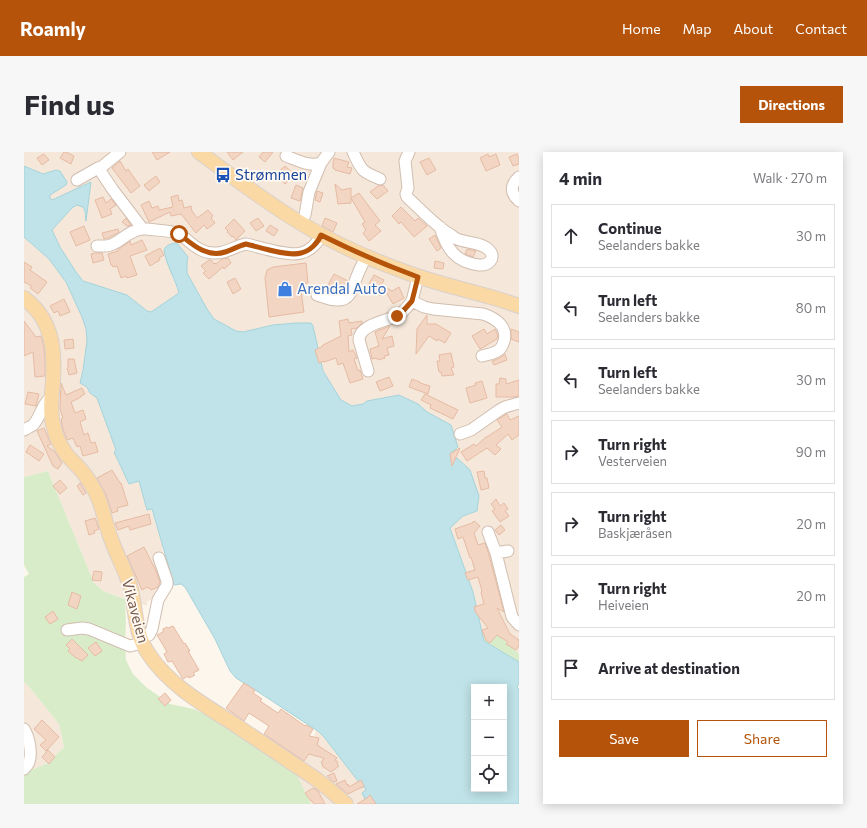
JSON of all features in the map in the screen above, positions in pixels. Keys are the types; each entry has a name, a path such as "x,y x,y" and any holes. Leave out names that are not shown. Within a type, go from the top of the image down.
{"main road":[{"path":"199,152 276,207 321,235 348,248 418,277 519,306"},
{"name":"Vikaveien","path":"24,298 39,312 45,322 51,338 54,355 51,398 52,420 57,436 61,446 82,472 101,503 109,535 129,583 141,640 148,653 173,682 316,779 346,804"}],"street":[{"path":"78,180 98,168 99,169 120,152"},
{"path":"305,215 309,192 321,163 329,152"},
{"path":"353,152 361,168 366,173 380,179"},
{"path":"409,152 405,161 408,188 406,194 407,197 440,227"},
{"path":"286,156 306,164 313,165 321,163"},
{"path":"99,169 142,229"},
{"path":"519,177 512,186 512,192 519,201"},
{"path":"97,246 107,246 113,244 128,233 136,230 147,229 179,234 200,250 208,253 224,253 239,245 246,244 286,254 296,254 303,253 315,245 321,235"},
{"path":"317,295 338,300 348,296 352,291 366,256"},
{"path":"368,371 358,340 359,336 366,328 397,316 403,311 412,301 418,277"},
{"path":"412,301 424,307 433,309 483,314 495,319 501,324 505,331 503,344 500,349 495,352 482,356"},
{"path":"24,430 33,425 47,400 51,398"},
{"path":"460,434 471,430 502,409 519,403"},
{"path":"488,532 496,553 512,617 519,625"},
{"path":"496,553 508,551"},
{"path":"67,630 82,628 89,629 130,646 149,635 152,629 158,600 167,585 160,558"},
{"path":"24,729 31,749 29,762 24,769"}],"shaded area":[{"path":"24,152 519,152 519,654 499,635 483,637 473,592 450,527 463,516 477,511 451,461 451,425 427,412 418,404 363,404 352,406 341,400 323,371 312,324 296,323 273,325 243,332 236,331 214,319 187,273 188,257 171,274 179,293 151,312 147,311 127,295 83,281 60,247 52,230 72,208 78,205 83,207 86,219 91,182 52,200 50,195 65,185 56,170 43,174 24,166"},
{"path":"24,237 49,259 66,282 86,329 87,341 80,383 87,387 90,393 97,398 116,450 114,452 129,484 139,481 147,510 151,509 162,545 167,585 154,599 147,601 147,606 103,591 94,583 48,471 24,477"},
{"path":"24,682 59,724 64,747 48,763 24,773"},
{"path":"316,730 324,737 358,781 361,788 364,786 366,790 362,793 370,795 372,804 311,804 295,771 289,768 311,748"}],"green space":[{"path":"48,471 94,583 103,591 125,599 126,660 133,674 146,687 170,704 194,709 218,721 295,771 311,804 24,804 24,773 48,763 64,747 59,724 24,682 24,577 29,574 24,565 24,477"},
{"path":"499,635 519,654 519,662 484,641 483,637"}],"water":[{"path":"24,166 43,174 56,170 60,171 67,182 66,185 50,195 52,200 91,182 86,221 83,207 77,205 72,208 52,230 60,247 83,281 127,295 147,311 151,312 179,293 164,250 169,245 177,243 188,257 187,273 214,319 236,331 243,332 273,325 311,323 313,326 323,371 341,400 352,406 363,404 367,401 399,395 418,404 427,412 451,425 458,447 450,454 452,460 457,458 470,470 479,496 477,511 463,516 450,528 473,592 484,641 519,662 519,684 517,687 519,689 519,804 372,804 370,796 365,799 362,793 366,790 364,786 361,788 358,781 319,732 236,678 230,671 215,639 185,587 181,584 174,585 152,509 147,510 139,481 129,484 114,452 116,450 97,398 90,393 87,387 80,383 87,341 86,329 66,282 49,259 24,237"}],"building":[{"path":"64,152 74,156 71,164 60,158"},
{"path":"152,152 170,152 157,160"},
{"path":"227,152 243,152 233,160"},
{"path":"263,152 273,152 265,162 259,157"},
{"path":"44,154 49,160 42,165 37,158"},
{"path":"488,154 489,157 496,154 500,165 486,171 480,158"},
{"path":"517,154 519,164 513,166 509,157"},
{"path":"334,158 349,162 347,167 352,168 350,174 335,170 333,168"},
{"path":"429,158 436,170 427,175 420,162"},
{"path":"120,161 126,171 128,169 140,186 131,193 112,168"},
{"path":"285,166 295,175 285,184 276,174"},
{"path":"156,176 160,182 149,191 144,185"},
{"path":"335,184 342,190 351,188 351,203 338,204"},
{"path":"296,185 303,188 300,201 291,198"},
{"path":"383,185 388,191 377,199 370,192 378,186"},
{"path":"317,191 323,193 320,202 315,200"},
{"path":"359,193 380,221 375,225 381,231 369,241 363,233 366,230 362,224 365,222 351,198"},
{"path":"178,195 179,201 182,200 184,208 191,206 192,211 197,218 208,210 213,216 211,218 215,223 207,229 204,225 196,233 181,214 171,216 170,212 149,222 141,205 149,201 152,208 158,206 159,210 173,207 171,197"},
{"path":"103,197 106,203 111,199 116,205 110,209 112,214 102,218 95,200"},
{"path":"401,207 415,221 418,218 427,226 414,237 401,222 399,224 392,216"},
{"path":"126,218 131,225 127,226 122,222"},
{"path":"258,218 264,226 256,231 250,223"},
{"path":"325,218 337,223 333,232 322,226"},
{"path":"234,219 245,231 236,240 227,232 228,231 225,228"},
{"path":"270,225 278,230 274,236 266,231"},
{"path":"84,226 90,240 76,246 70,232"},
{"path":"118,229 119,232 104,239 102,233"},
{"path":"435,235 441,248 437,251 429,239"},
{"path":"142,240 147,250 130,256 137,275 121,278 117,266 113,267 111,265 108,254 118,251 130,241 131,245"},
{"path":"160,248 164,255 159,258 160,260 150,266 145,256"},
{"path":"467,249 476,251 473,257 465,254"},
{"path":"102,253 104,260 93,263 91,254"},
{"path":"228,258 231,263 224,269 223,267 209,279 203,273 206,271 201,266 209,260 216,264 222,259"},
{"path":"435,261 444,263 443,269 434,268"},
{"path":"24,262 32,267 30,270 47,282 38,294 30,288 32,286 24,282"},
{"path":"306,263 308,283 300,284 304,312 269,317 265,278 267,270 273,267"},
{"path":"334,274 348,281 343,292 328,285"},
{"path":"374,275 384,280 381,285 392,291 399,287 404,298 393,304 385,290 381,296 366,289"},
{"path":"235,278 241,289 233,294 227,282"},
{"path":"64,299 70,312 60,316 58,311 54,313 50,306"},
{"path":"427,315 427,324 436,324 451,333 445,343 438,339 437,341 429,336 416,354 417,329"},
{"path":"348,319 349,323 362,321 357,328 351,329 352,335 348,336 349,352 353,350 357,358 354,359 358,371 360,370 363,379 350,383 343,363 338,365 336,358 319,363 315,350 341,336 339,321"},
{"path":"24,321 36,337 41,336 45,357 45,376 35,377 33,352 24,356"},
{"path":"390,326 382,339 392,336 394,346 387,348 389,355 384,356 385,358 378,360 377,358 372,359 370,349 379,346 375,332"},
{"path":"484,329 487,334 495,329 498,336 497,339 480,349 472,336"},
{"path":"511,329 519,332 519,342 511,339"},
{"path":"73,339 74,348 65,349 64,340"},
{"path":"451,353 454,367 451,368 454,375 442,376 441,372 439,372 437,361 440,361 439,355"},
{"path":"505,354 507,360 494,365 492,361"},
{"path":"68,359 74,359 77,373 69,375 67,368"},
{"path":"389,377 393,386 380,391 376,382"},
{"path":"500,378 506,379 506,384 519,380 519,396 496,397 496,384 499,384"},
{"path":"412,379 430,386 428,394 409,387"},
{"path":"482,381 487,398 470,403 466,388 476,385 475,383"},
{"path":"61,383 66,395 82,388 85,394 71,402 75,413 83,410 86,419 80,422 84,435 88,433 91,443 95,442 98,452 83,456 80,446 77,447 73,438 67,440 61,419 63,418 60,409"},
{"path":"28,392 39,394 36,406 25,404"},
{"path":"425,394 458,410 453,419 430,408 431,405 421,400"},
{"path":"507,414 510,420 519,416 519,435 512,440 508,434 496,445 501,449 495,455 487,448 467,461 461,452 474,444 476,446 486,437 502,427 497,420"},
{"path":"44,428 51,444 47,446 55,452 62,463 58,469 53,466 37,431"},
{"path":"30,445 44,454 39,461 26,452"},
{"path":"460,448 452,466 450,454"},
{"path":"112,470 121,483 128,505 117,508 118,511 112,513 106,495 97,478"},
{"path":"484,471 489,488 481,490 477,472"},
{"path":"60,480 67,488 60,494 53,486"},
{"path":"80,483 86,493 83,495 77,486"},
{"path":"496,499 500,506 504,503 508,509 505,511 509,516 500,522 492,511 495,509 491,504"},
{"path":"149,514 151,524 130,530 129,526 118,530 115,523"},
{"path":"95,518 99,529 94,531 95,533 89,535 85,521"},
{"path":"474,521 480,526 474,533 478,545 485,543 504,612 497,608 510,634 519,640 519,646 516,650 506,644 508,642 497,635 490,643 486,640 482,630 488,628 476,613 474,607 484,604 482,591 478,577 468,580 465,573 475,570 463,537 458,539 455,529"},
{"path":"501,525 505,530 499,535 495,530"},
{"path":"144,547 160,582 158,587 151,590 147,587 142,590 127,556"},
{"path":"94,571 102,572 101,581 92,580"},
{"path":"72,592 81,596 77,609 68,605"},
{"path":"53,611 58,619 50,624 45,617"},
{"path":"173,626 190,651 188,651 199,670 193,673 195,675 189,678 188,676 183,679 172,661 168,662 164,654 167,652 157,635 163,632 163,629"},
{"path":"72,639 88,655 82,661 68,651 70,649 66,645"},
{"path":"96,642 102,651 95,656 88,648"},
{"path":"244,683 255,690 253,693 262,699 260,701 278,713 281,709 305,726 306,725 313,729 309,736 319,738 317,745 337,758 335,760 338,762 337,764 339,766 331,772 322,766 323,764 321,763 324,758 309,754 304,761 264,734 269,726 249,713 244,721 226,708"},
{"path":"165,693 171,700 165,706 158,699"},
{"path":"42,720 59,737 46,751 40,745 46,740 34,729"},
{"path":"48,750 55,757 49,764 42,757"},
{"path":"334,773 337,781 334,782 327,776"},
{"path":"345,780 349,787 361,780 364,786 348,794 336,784"},
{"path":"313,788 318,791 325,804 314,804 305,793"},
{"path":"370,795 376,804 357,804 367,798"}],"place":[{"name":"Strømmen","path":"223,175"},
{"name":"Arendal Auto","path":"285,289"}],"route":[{"path":"179,234 200,250 216,254 224,253 239,245 246,244 286,254 303,253 315,245 321,235 401,271 418,277 412,301 397,316"}]}
